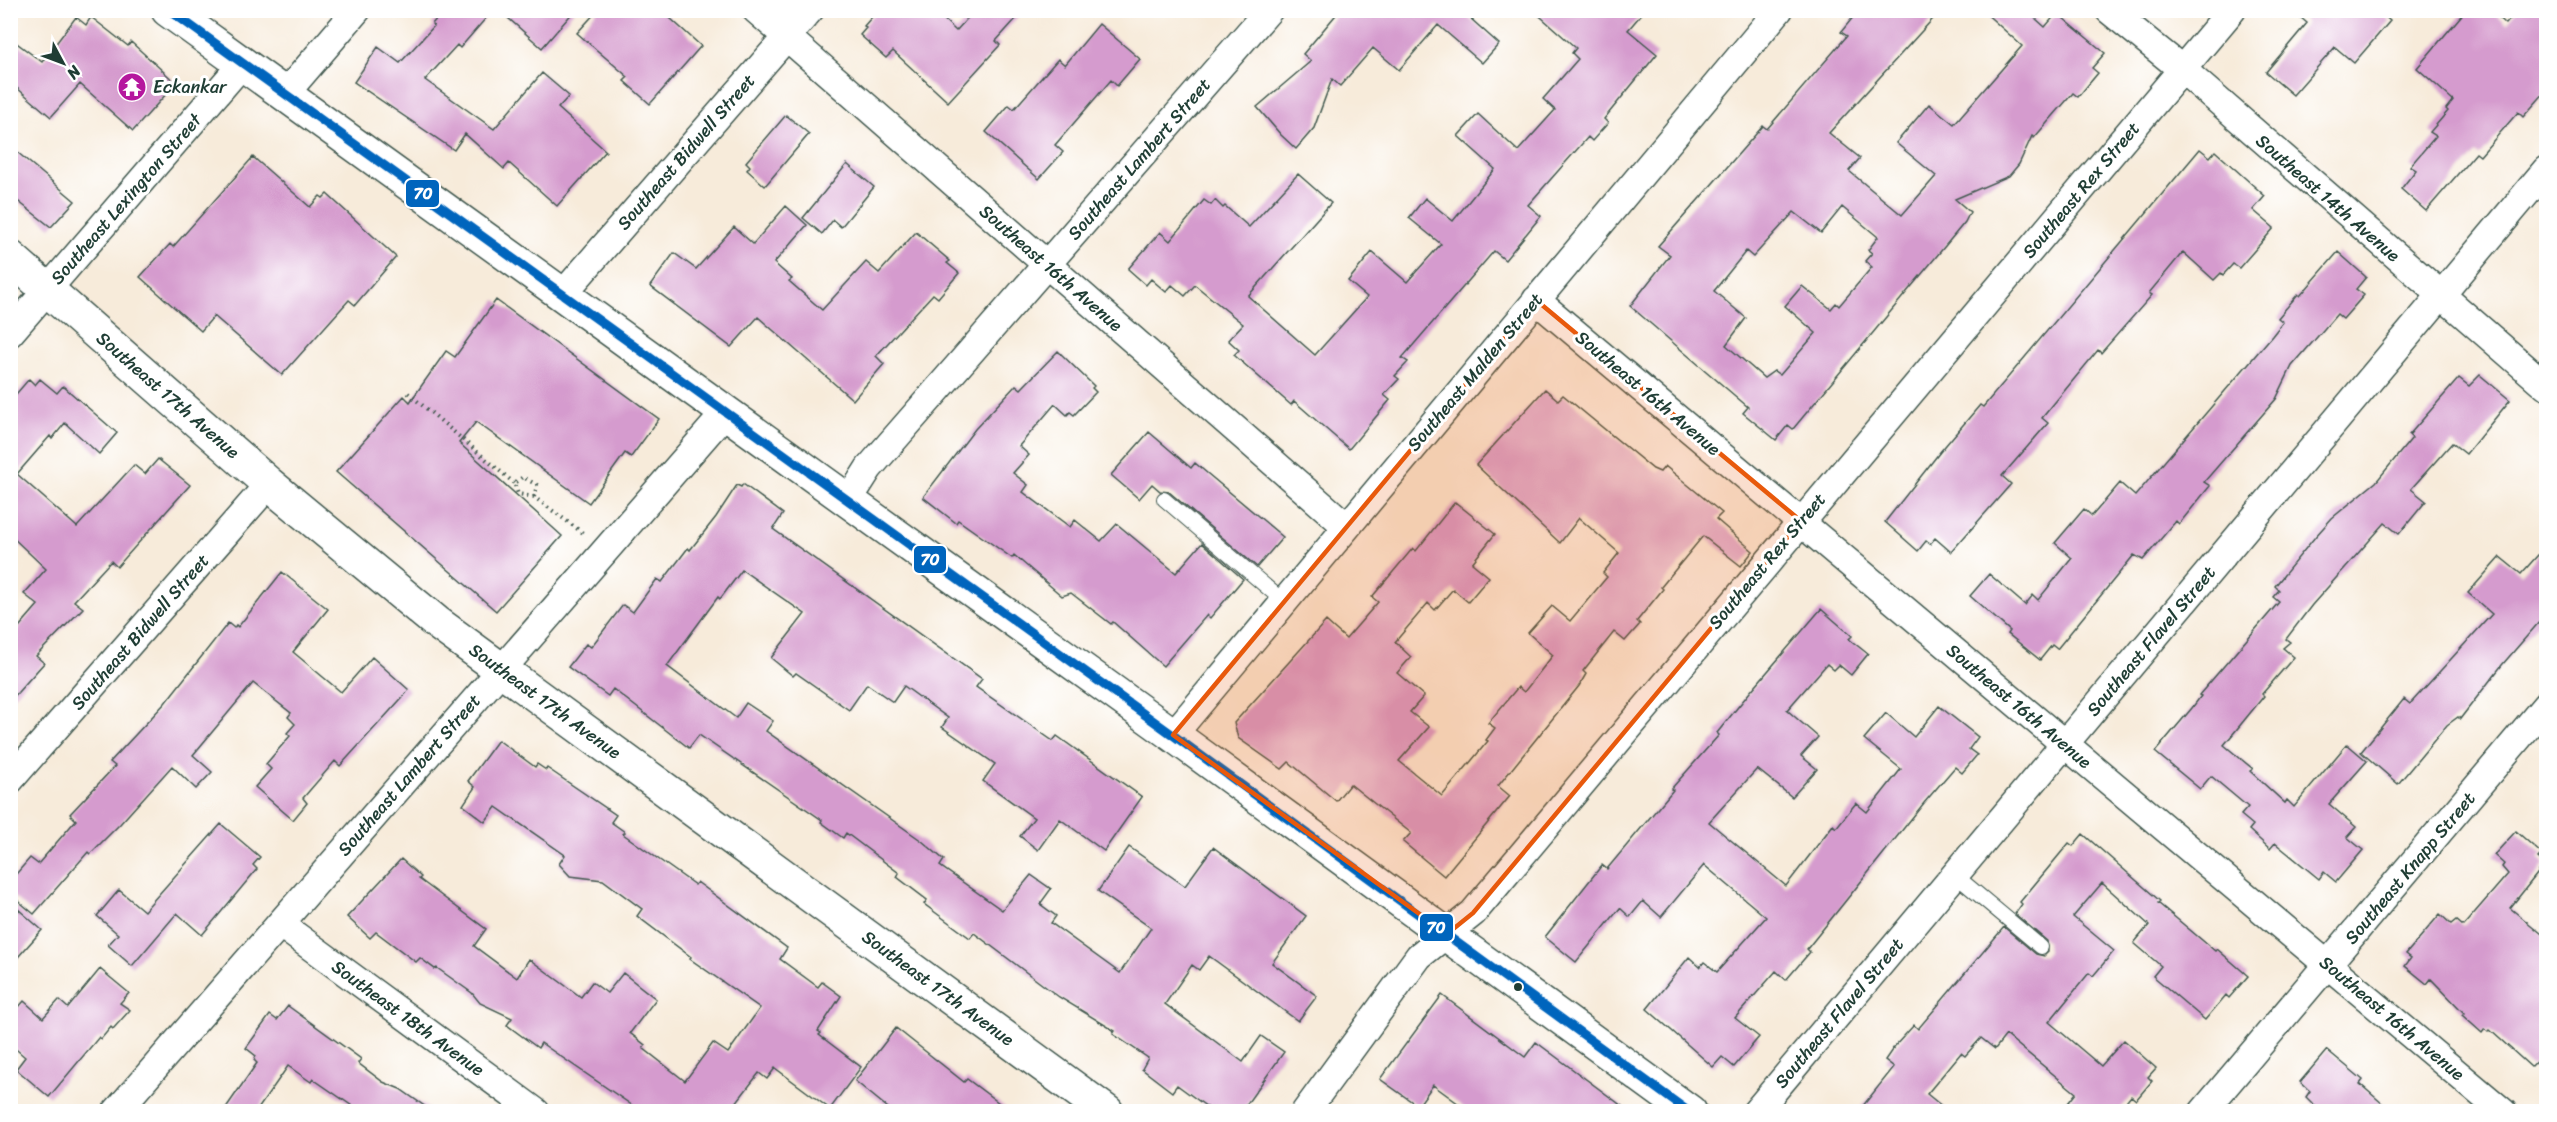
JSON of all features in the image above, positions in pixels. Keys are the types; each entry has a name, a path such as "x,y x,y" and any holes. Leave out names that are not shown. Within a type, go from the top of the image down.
{"main road":[{"path":"168,10 1173,735 1690,1112"},
{"name":"Southeast 17th Avenue","path":"10,257 269,484 420,609 1107,1112"}],"street":[{"path":"285,94 357,10"},
{"name":"Southeast 16th Avenue","path":"756,10 1346,526"},
{"name":"Southeast Bidwell Street","path":"562,295 810,10"},
{"name":"Southeast Lambert Street","path":"848,501 869,468 1269,10"},
{"name":"Southeast Malden Street","path":"1173,735 1779,10"},
{"name":"Southeast 14th Avenue","path":"2109,10 2183,70 2440,296 2547,386"},
{"name":"Southeast Rex Street","path":"1305,1112 1419,957 1473,913 2232,10"},
{"name":"Southeast Lexington Street","path":"10,333 242,64"},
{"name":"Southeast Flavel Street","path":"1756,1112 2547,170"},
{"name":"Southeast 16th Avenue","path":"1536,300 2503,1112"},
{"name":"Southeast Lambert Street","path":"117,1112 726,412"},
{"name":"Southeast Bidwell Street","path":"10,780 269,484"},
{"name":"Southeast Knapp Street","path":"2203,1112 2547,705"},
{"name":"Southeast 18th Avenue","path":"280,924 536,1112"}],"lane":[{"path":"1164,499 1283,601"},
{"path":"1955,875 2041,947"}],"path":[{"path":"408,393 514,483 518,494 534,497 572,523 603,552"},
{"path":"514,483 523,477 532,480 537,485 534,497"}],"highlighted area":[{"path":"1536,300 1801,521 1473,913 1447,934 1173,735"}],"building":[{"path":"444,10 493,10 460,48 457,45 425,80 494,129 542,73 569,96 558,108 606,151 557,206 509,163 504,169 465,134 454,150 354,82 378,47 400,63 434,26 432,24"},
{"path":"499,10 575,10 542,48"},
{"path":"598,10 661,10 701,46 650,104 624,81 628,77 577,33"},
{"path":"878,10 934,10 956,31 975,10 1024,10 996,41 1000,45 948,102 893,51 886,58 860,35 866,28 864,26"},
{"path":"1340,10 1461,10 1499,44 1482,63 1438,25 1399,70 1373,48 1340,86 1332,79 1314,128 1296,149 1257,107 1311,61 1303,54"},
{"path":"1533,10 1645,10 1628,30 1657,54 1604,119 1608,123 1592,141 1588,137 1528,205 1541,216 1505,260 1494,251 1402,358 1408,362 1395,376 1399,379 1384,395 1390,400 1349,449 1294,401 1291,405 1234,355 1239,350 1228,340 1243,324 1195,285 1185,296 1172,285 1166,292 1151,279 1146,285 1128,269 1160,232 1170,241 1204,200 1211,205 1215,200 1223,208 1225,206 1249,227 1298,174 1331,203 1248,296 1315,355 1367,297 1348,281 1372,252 1407,282 1441,244 1409,218 1425,198 1453,221 1495,169 1458,136 1478,114 1518,151 1555,110 1543,99 1578,59 1572,53 1576,48"},
{"path":"1859,10 1941,10 1829,133 1860,158 1849,171 1902,215 1936,176 1896,143 1929,104 1954,124 2022,46 1982,10 2026,10 2045,27 2057,13 2105,53 2092,68 2098,73 2078,97 2073,93 2034,138 2032,136 2019,164 2009,176 1955,199 1970,212 1965,222 1793,429 1788,425 1776,440 1743,413 1748,407 1630,306 1670,255 1658,246 1763,126 1767,129 1847,36 1841,32","holes":["1842,207 1878,237 1868,250 1872,253 1865,261 1872,267 1839,306 1836,303 1831,309 1802,286 1785,306 1816,333 1780,375 1774,371 1764,378 1726,345 1746,318 1714,291 1746,251 1753,257 1794,212 1821,233"]},
{"path":"2292,10 2378,10 2390,21 2354,63 2335,47 2293,95 2266,72 2307,23"},
{"path":"2466,10 2491,10 2506,24 2518,10 2539,10 2547,17 2547,90 2523,117 2518,112 2480,156 2476,153 2426,211 2401,189 2416,170 2410,166 2436,136 2430,132 2448,111 2446,109 2453,100 2417,68"},
{"path":"76,17 86,25 91,17 128,46 131,42 176,83 133,131 80,84 51,117 10,82 10,38 42,62"},
{"path":"1099,24 1140,59 1117,86 1111,80 1055,145 1063,152 1039,179 986,132 1009,105 1014,109 1058,59 1065,65"},
{"path":"786,115 809,134 765,186 747,170 750,166 746,162"},
{"path":"10,146 75,201 51,227 10,195"},
{"path":"2200,149 2210,157 2215,151 2265,196 2253,210 2274,228 2239,268 2233,264 2223,275 2221,273 2214,280 2183,252 2149,293 2152,295 2101,353 2098,350 2042,418 2048,423 2002,476 2011,484 1951,552 1935,538 1930,544 1926,541 1918,551 1885,522 1940,452 1980,405 1983,407"},
{"path":"253,157 310,207 320,196 323,198 327,194 396,257 355,305 349,300 282,375 214,316 201,331 140,277 170,244 173,247"},
{"path":"847,164 874,187 841,227 833,220 822,234 803,218"},
{"path":"786,206 807,225 774,263 792,279 789,281 822,310 866,262 879,273 916,232 950,261 947,263 959,273 938,298 933,294 876,356 884,364 853,400 758,317 731,347 650,286 674,253 696,269 734,227 753,244"},
{"path":"2338,252 2366,277 2356,289 2364,295 2343,319 2337,314 2292,366 2276,399 2204,482 2210,486 2179,524 2176,521 2143,560 2134,555 2057,649 2052,645 2040,660 2008,634 2010,631 1970,596 1989,574 2025,605 2033,595 2038,600 2072,558 2055,543 2084,509 2092,516 2120,483 2135,496 2272,336 2283,322 2278,318"},
{"path":"496,300 659,419 631,457 625,453 589,503 476,422 459,443 562,536 496,611 336,472 404,396 410,402 446,351 455,357"},
{"path":"1058,351 1094,386 1092,388 1096,392 1074,415 1070,412 1067,415 1055,404 1019,446 1029,455 1013,473 1028,485 1023,492 1070,527 1075,520 1101,541 1117,524 1176,573 1202,543 1243,579 1210,618 1207,615 1163,666 1113,622 1111,624 1071,593 1062,596 1014,555 1012,558 958,520 956,523 923,497 975,429 1016,385 1021,389"},
{"path":"2480,375 2510,400 2466,454 2452,443 2411,489 2426,501 2399,534 2385,523 2312,605 2286,639 2290,642 2283,648 2294,657 2262,694 2264,696 2224,745 2253,769 2250,771 2285,803 2287,800 2294,807 2347,744 2367,761 2329,804 2356,827 2347,837 2363,850 2336,882 2324,872 2319,879 2275,843 2270,849 2249,830 2253,825 2241,815 2248,807 2211,776 2200,789 2155,752 2192,708 2201,696 2199,695 2279,602 2273,597 2279,590 2275,586 2315,537 2332,518 2376,482 2412,438 2409,435 2459,378 2469,386"},
{"path":"29,379 35,385 40,379 57,393 63,386 117,433 99,454 65,423 52,439 50,436 17,474 77,527 134,465 145,474 158,459 190,485 117,567 111,561 74,601 83,608 36,656 44,663 10,701 10,634 12,635 38,605 24,594 46,569 10,535 10,401"},
{"path":"1545,389 1558,400 1563,395 1653,469 1660,472 1665,466 1722,513 1716,519 1753,551 1741,566 1703,536 1661,587 1663,589 1637,621 1640,624 1625,641 1614,632 1583,671 1586,674 1579,686 1498,786 1510,796 1444,876 1403,842 1411,833 1350,784 1336,801 1289,762 1282,769 1238,738 1234,723 1326,621 1346,639 1378,602 1372,597 1413,548 1416,551 1455,502 1495,534 1472,563 1489,577 1468,602 1453,589 1435,610 1428,603 1395,642 1411,657 1397,673 1424,696 1410,712 1429,727 1399,761 1442,796 1488,741 1486,740 1495,728 1488,723 1518,687 1524,692 1553,655 1528,633 1552,606 1570,621 1607,577 1603,573 1619,553 1579,518 1560,543 1476,465"},
{"path":"1149,432 1191,468 1195,463 1283,537 1257,567 1169,492 1160,491 1152,484 1139,499 1111,475"},
{"path":"743,484 783,514 773,529 982,679 976,687 1053,741 1057,736 1142,797 1104,851 1060,819 1038,850 1020,836 1034,818 983,781 995,764 942,727 948,718 904,686 893,702 867,684 849,710 796,673 793,676 771,658 805,614 742,570 720,599 718,597 667,666 736,718 746,703 773,721 766,731 922,841 944,860 940,866 1002,910 1031,875 1051,889 1040,904 1056,916 1051,923 1120,973 1151,928 1098,891 1129,847 1185,886 1213,847 1306,916 1272,963 1317,996 1298,1021 1209,956 1199,970 1192,965 1165,1004 1243,1062 1261,1036 1284,1052 1241,1112 1214,1112 1177,1085 1172,1092 1142,1069 1148,1058 1113,1034 1115,1031 1059,997 974,933 970,938 936,913 924,904 927,900 897,877 899,873 846,833 843,838 821,822 822,820 699,735 689,748 613,689 608,696 568,667 586,644 591,647 623,605 633,612 657,579 662,582 716,517 737,485 741,487"},
{"path":"2547,545 2547,613 2460,719 2458,717 2447,725 2398,784 2361,752 2404,699 2410,704 2492,614 2468,593 2500,557 2521,574"},
{"path":"282,572 328,609 293,652 341,692 372,657 409,690 340,766 335,761 303,798 307,803 293,820 255,787 271,769 266,764 290,736 287,733 295,724 288,717 291,713 253,683 193,755 212,772 196,789 172,766 120,824 90,854 88,852 34,914 10,894 10,881 30,858 38,864 76,820 70,814 115,766 110,762 165,703 228,623 234,628 236,625 238,627"},
{"path":"1821,609 1852,636 1849,639 1868,654 1851,675 1839,665 1834,670 1827,664 1787,710 1818,737 1801,756 1817,769 1792,797 1757,769 1709,822 1786,886 1833,825 1836,828 1856,803 1867,812 1901,769 1864,739 1886,713 1914,737 1939,706 1978,737 1969,749 1977,755 1962,773 1955,767 1924,803 1807,949 1810,952 1786,980 1776,971 1735,1018 1759,1037 1734,1067 1722,1057 1713,1067 1647,1009 1689,957 1700,967 1704,962 1717,972 1766,917 1704,865 1661,917 1643,901 1630,917 1620,908 1576,962 1545,937 1602,865 1607,869 1673,790 1671,789 1719,735 1717,733 1750,692"},
{"path":"498,740 535,767 537,764 546,770 547,768 616,815 611,822 625,832 623,834 695,885 697,882 787,948 780,959 818,987 822,982 841,996 818,1031 821,1033 819,1035 861,1067 830,1109 775,1068 767,1079 759,1073 729,1112 642,1112 541,1043 538,1048 507,1025 512,1018 480,1003 472,993 437,968 435,969 420,958 416,962 376,932 370,938 347,917 401,859 421,877 419,879 486,929 474,946 517,978 529,959 581,997 592,982 607,993 623,973 656,999 630,1033 645,1045 643,1048 685,1081 713,1043 728,1053 760,1008 690,959 691,957 637,916 642,909 603,880 570,876 559,864 565,855 496,807 485,822 463,805 475,787 468,781"},
{"path":"221,824 260,857 253,865 257,869 202,935 177,913 132,966 108,945 118,934 97,916 119,890 144,911"},
{"path":"2516,831 2542,854 2538,858 2545,864 2510,908 2547,938 2547,1050 2531,1067 2490,1030 2488,1032 2485,1029 2482,1033 2462,1015 2464,1013 2431,979 2427,984 2405,966 2411,958 2406,954 2440,914 2451,924 2456,920 2463,926 2508,874 2502,867 2504,864 2494,855"},
{"path":"2083,834 2160,901 2158,903 2248,976 2229,998 2226,995 2205,1020 2153,976 2161,966 2134,943 2149,925 2102,883 2073,917 2114,951 2093,976 2089,973 2049,1022 2101,1066 2124,1040 2156,1068 2148,1077 2152,1081 2136,1100 2131,1096 2118,1112 2061,1112 2076,1093 2006,1035 1995,1049 1981,1038 1965,1056 1961,1053 1927,1094 1949,1112 1858,1112 1894,1067 1885,1060 1894,1047 1914,1025 1918,1029 2004,927 2036,954 2044,956 2048,952 2047,941 2015,914 2022,904 2020,902 2069,843 2073,846"},
{"path":"10,902 42,930 10,966"},
{"path":"100,969 129,993 120,1003 130,1010 113,1029 111,1027 101,1039 99,1037 49,1097 16,1069 25,1057 10,1044 10,1017 24,1001 43,1018 59,1000 68,1008"},
{"path":"1442,995 1525,1057 1536,1042 1630,1112 1470,1112 1433,1085 1418,1106 1380,1079"},
{"path":"288,1006 361,1059 358,1063 383,1082 400,1089 433,1112 361,1112 313,1079 311,1082 288,1066 256,1112 223,1112 257,1063 254,1060 256,1056 246,1048 270,1015 277,1020"},
{"path":"896,1028 964,1082 967,1079 1011,1112 893,1112 855,1081"},
{"path":"2327,1050 2363,1080 2360,1084 2392,1112 2321,1112 2306,1097 2310,1091 2300,1082"}],"transit line":[{"name":"70","path":"169,10 1173,735 1689,1112"}],"place":[{"name":"Eckankar","path":"132,87"}]}
